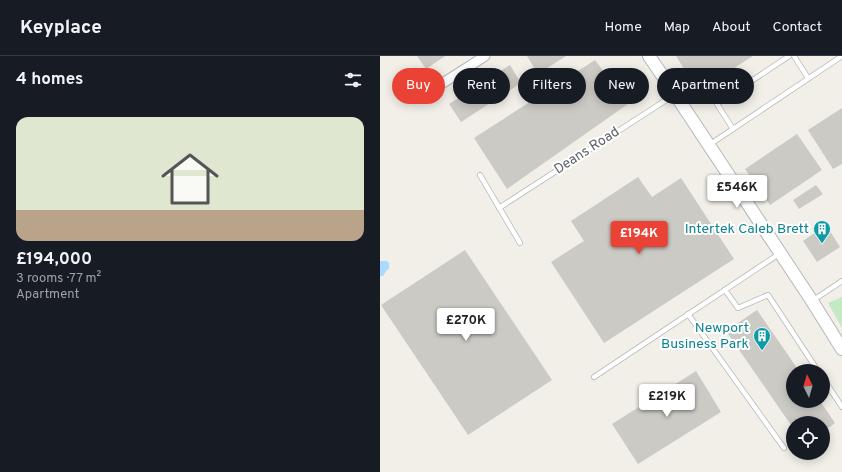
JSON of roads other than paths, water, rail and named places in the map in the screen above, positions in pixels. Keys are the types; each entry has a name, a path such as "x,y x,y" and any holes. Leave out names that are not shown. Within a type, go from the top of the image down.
{"street":[{"path":"445,82 485,56"},
{"path":"649,56 657,68"},
{"path":"682,104 842,349"}],"lane":[{"path":"733,129 717,104 789,56"},
{"path":"794,56 808,78"},
{"path":"709,145 842,56"},
{"name":"Deans Road","path":"499,208 660,104"},
{"path":"480,175 520,243"},
{"path":"594,377 780,253"},
{"path":"812,301 842,281"},
{"path":"725,290 738,308 768,294 813,364"},
{"path":"688,314 784,448"},
{"path":"830,389 842,407"}],"water":[{"path":"380,261 387,261 389,263 389,269 383,276 380,276"}],"place":[{"name":"Intertek Caleb Brett","path":"822,244"},
{"name":"Newport Business Park","path":"762,351"}]}
